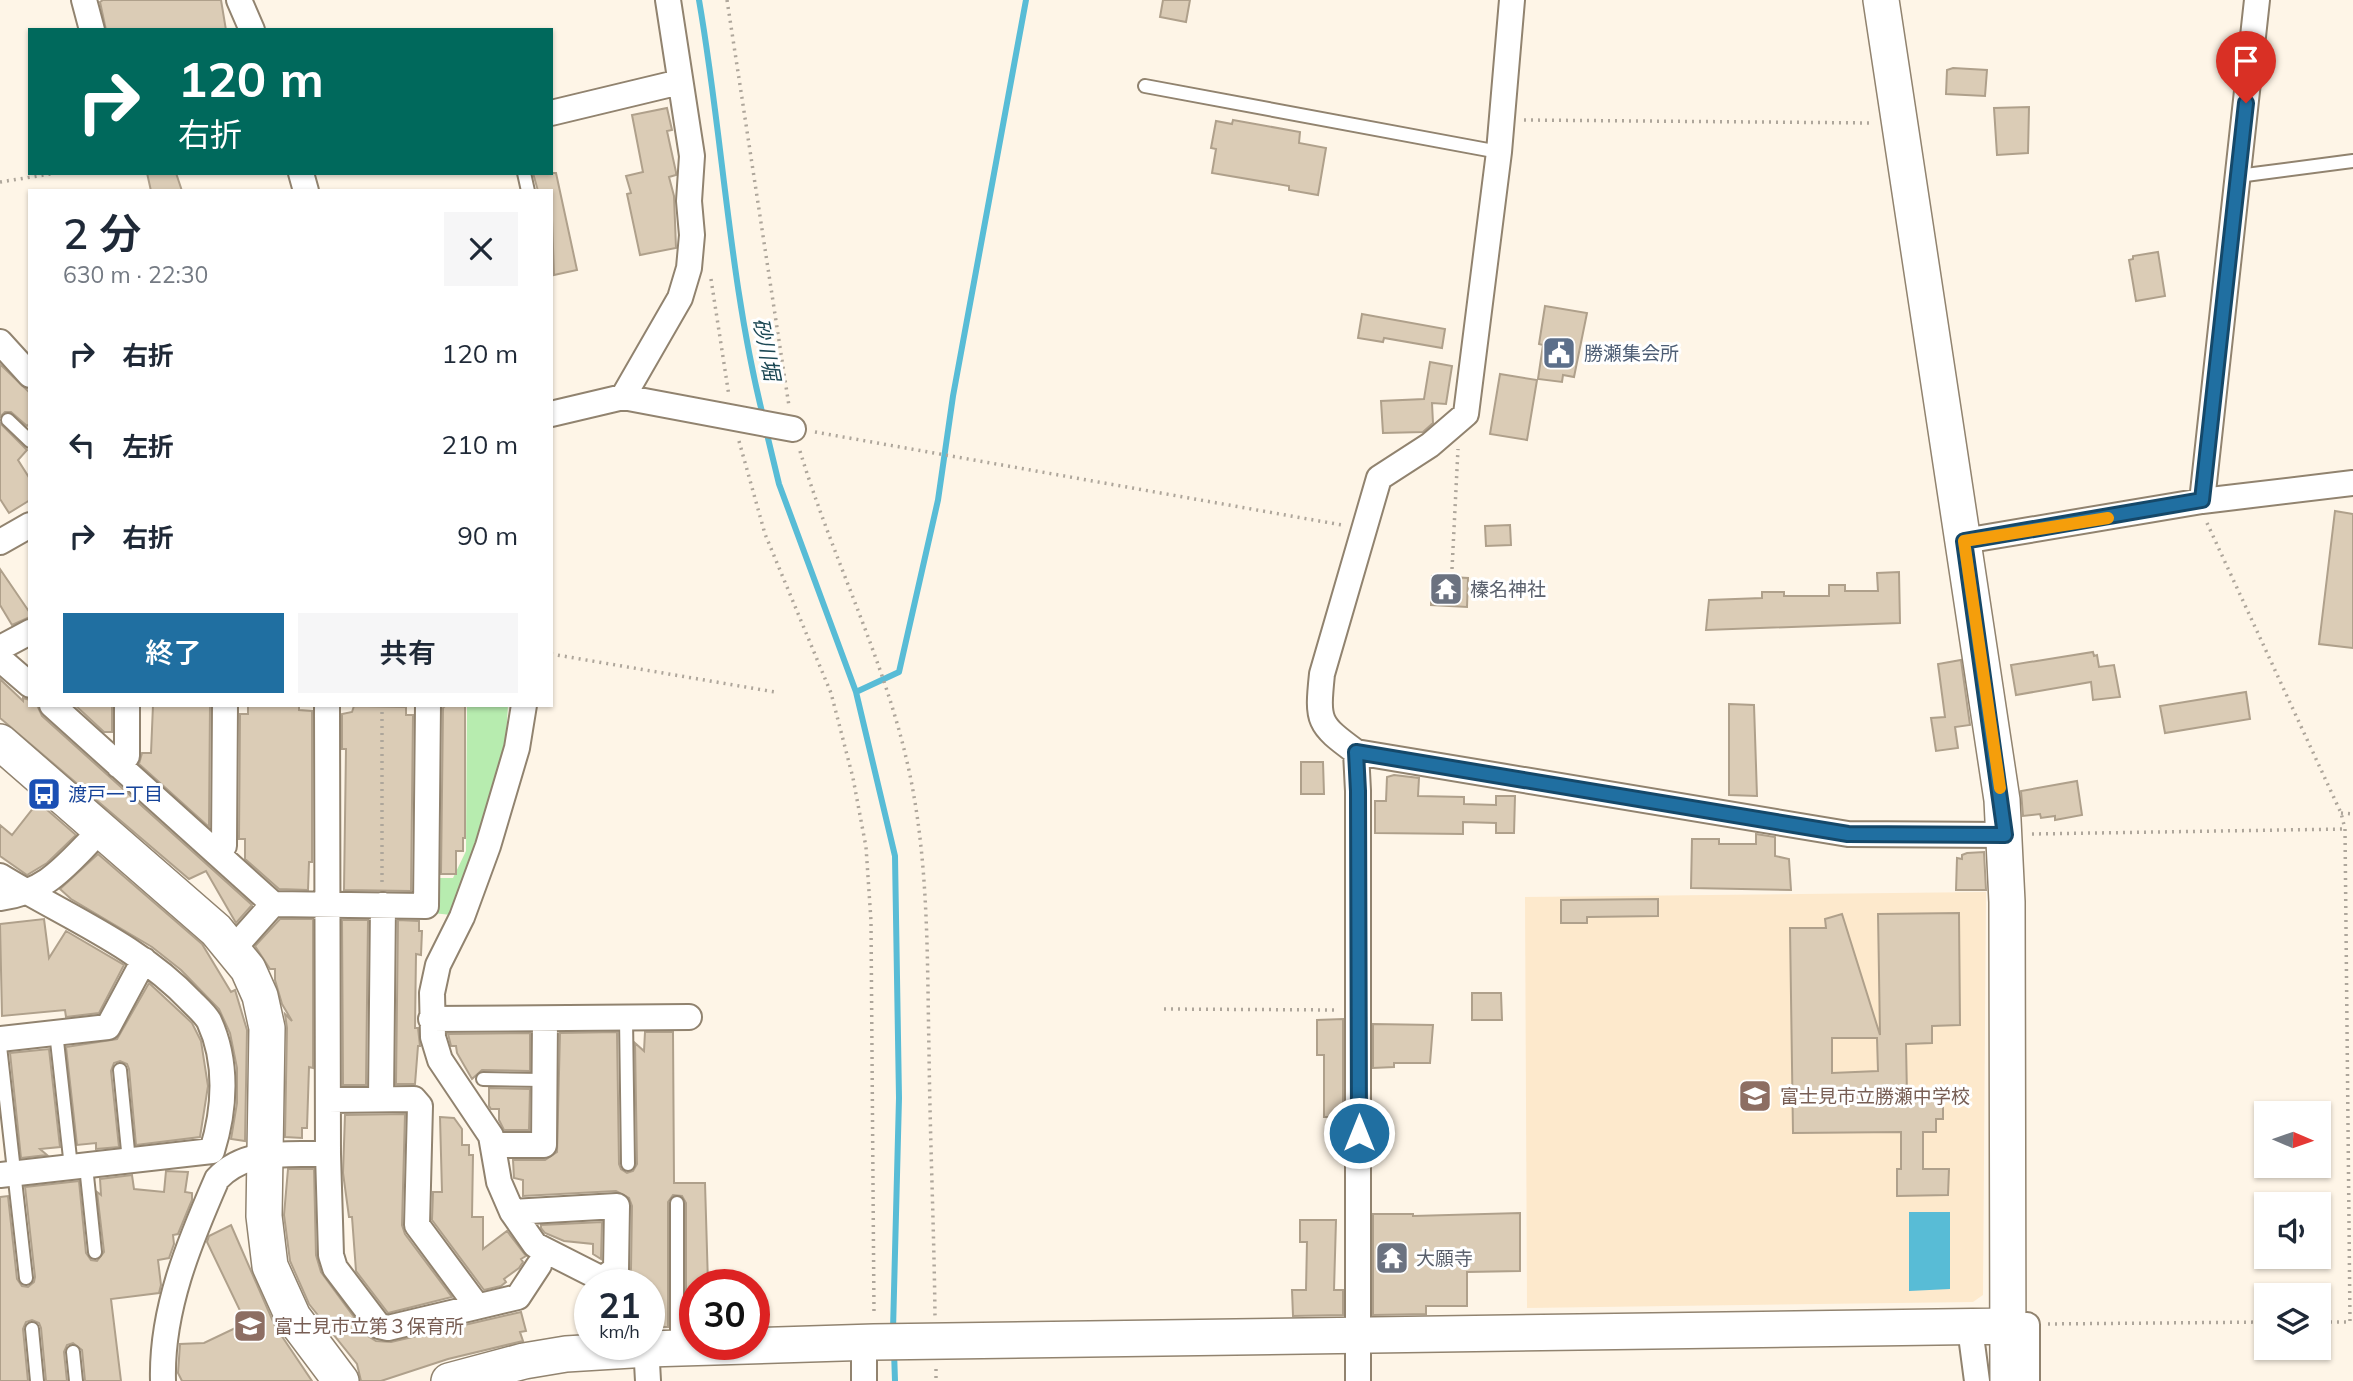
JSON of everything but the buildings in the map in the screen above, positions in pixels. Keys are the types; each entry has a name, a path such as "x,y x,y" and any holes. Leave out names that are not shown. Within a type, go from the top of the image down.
{"street":[{"path":"84,0 91,28"},
{"path":"239,0 251,28"},
{"path":"623,397 680,298 689,268 692,156 667,0"},
{"path":"1512,0 1499,152 1466,414 1460,422 1379,478 1322,674 1319,706 1327,730 1356,752 1837,833 2005,835"},
{"path":"1881,0 1964,541 2005,835 2017,1326 2027,1381"},
{"path":"2202,500 2257,0"},
{"path":"553,113 680,82"},
{"path":"0,342 28,373"},
{"path":"553,414 623,397 793,429"},
{"path":"1964,541 2202,500 2353,483"},
{"path":"0,648 28,633"},
{"path":"0,659 28,683"},
{"path":"54,707 273,904 426,906 428,707"},
{"path":"119,766 127,756 127,707"},
{"path":"218,854 224,846 225,707"},
{"path":"327,707 328,1154 331,1255 335,1268 379,1326 388,1328 518,1297 539,1265"},
{"path":"524,707 517,748 488,846 462,917 438,965 432,993 431,1019 440,1060 491,1136 499,1182 512,1212 535,1245 580,1269"},
{"path":"0,742 216,930 248,969 260,996 267,1028 264,1229 270,1266 293,1317 341,1381"},
{"path":"1356,752 1359,1010 1358,1381"},
{"path":"0,898 28,893 41,887 101,830"},
{"path":"0,876 158,968 208,1018 218,1046 223,1075 217,1180 184,1259 172,1301 163,1381"},
{"path":"233,948 273,904"},
{"path":"381,1099 383,905"},
{"path":"0,1039 108,1027 144,960"},
{"path":"431,1019 688,1017"},
{"path":"494,1144 544,1145 545,1020"},
{"path":"328,1100 414,1099 420,1106 417,1225 477,1306"},
{"path":"7,1175 129,1161 219,1161 264,1156 328,1154"},
{"path":"512,1212 617,1206 616,1269"},
{"path":"665,1355 872,1342 2017,1326"},
{"path":"2008,1381 2017,1326"},
{"path":"1970,1328 1977,1381"},
{"path":"864,1381 872,1342"},
{"path":"449,1381 524,1361 574,1354"}],"lane":[{"path":"1145,86 1499,152"},
{"path":"2238,176 2353,162"},
{"path":"8,420 28,439"},
{"path":"626,1018 628,1164"},
{"path":"56,1032 95,1252"},
{"path":"0,1046 7,1175 26,1278"},
{"path":"120,1070 129,1161"},
{"path":"483,1079 544,1080"},
{"path":"665,1286 677,1203"},
{"path":"32,1329 37,1381"},
{"path":"73,1352 76,1381"}],"path":[{"path":"727,0 793,429 817,506 886,687 916,808 922,854 927,944 933,1341 936,1381"},
{"path":"1502,119 1900,123"},
{"path":"0,182 44,175"},
{"path":"709,266 733,417 765,534 831,693 853,778 866,847 871,921 875,1236 872,1342"},
{"path":"1452,569 1460,422"},
{"path":"793,429 1364,529"},
{"path":"2202,500 2207,524 2341,813 2345,829 2351,1322 2331,1322"},
{"path":"553,654 775,692"},
{"path":"382,707 383,905"},
{"path":"2341,813 2353,814"},
{"path":"2005,835 2345,829"},
{"path":"1164,1009 1359,1010"},
{"path":"2017,1326 2254,1322"}],"shaded area":[{"name":"富士見市立勝瀬中学校","path":"1986,892 1983,1295 1973,1302 1527,1308 1525,897"}],"green space":[{"path":"467,707 508,707 505,754 472,861 452,915 432,913 433,878 453,878 466,851"}],"water":[{"path":"1909,1212 1950,1212 1950,1289 1909,1291"}],"waterway":[{"name":"砂川堀","path":"699,0 734,261 751,365 763,416"},
{"path":"856,692 899,672 938,500 953,396 1026,0"},
{"path":"766,430 779,484 856,692 895,856 899,1098 893,1330"},
{"path":"894,1351 895,1381"}],"slow traffic":[{"path":"2000,788 1964,541 2108,518"}],"place":[{"name":"勝瀬集会所","path":"1559,353"},
{"name":"榛名神社","path":"1446,589"},
{"name":"渡戸一丁目","path":"44,794"},
{"name":"富士見市立勝瀬中学校","path":"1755,1096"},
{"name":"大願寺","path":"1392,1258"},
{"name":"富士見市立第３保育所","path":"250,1326"}],"route":[{"path":"1359,1133 1356,752 1848,834 2005,835 1964,541 2202,500 2246,103"}]}
